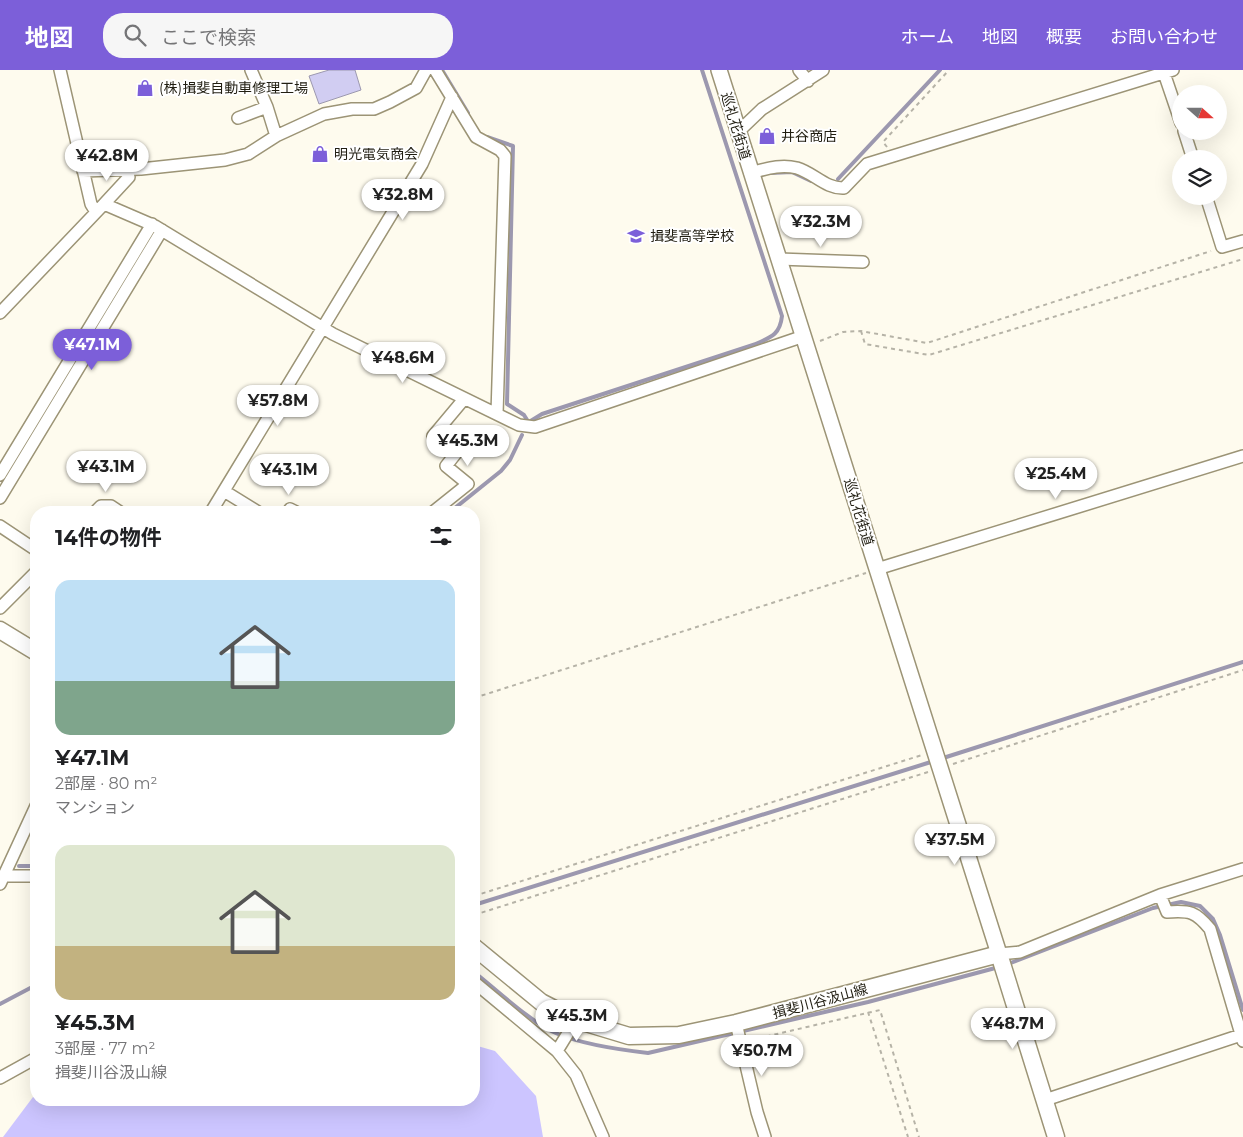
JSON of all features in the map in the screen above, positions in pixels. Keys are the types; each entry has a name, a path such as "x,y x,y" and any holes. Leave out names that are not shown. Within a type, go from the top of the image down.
{"main road":[{"path":"0,630 30,648"},
{"name":"揖斐川谷汲山線","path":"480,952 541,1002 576,1020 629,1036 679,1035 736,1023 999,954"},
{"path":"999,954 1056,1137"}],"street":[{"path":"60,70 91,204 152,224 322,328 519,425 535,426 806,341"},
{"path":"251,70 267,107 276,136"},
{"path":"83,171 141,169 225,160 248,154 276,136 324,114 352,109 374,109 416,88 426,70"},
{"path":"435,70 476,137 500,150 505,156 497,414"},
{"name":"巡礼花街道","path":"719,70 750,173 806,341 999,954"},
{"path":"799,70 808,81"},
{"path":"738,132 762,109 823,70"},
{"path":"750,173 778,166 798,169 835,188 844,188 867,164 892,156 1169,71 1172,85"},
{"path":"214,506 422,164 452,97"},
{"path":"238,118 267,107"},
{"path":"0,313 129,177"},
{"path":"1209,205 1222,247 1243,241"},
{"path":"0,475 152,224"},
{"path":"0,498 162,230"},
{"path":"779,260 863,262"},
{"path":"440,506 468,484 446,466 457,452 432,436 464,399"},
{"path":"877,569 1243,456"},
{"path":"224,491 248,506"},
{"path":"0,526 30,546"},
{"path":"0,608 30,578"},
{"path":"1,879 30,819"},
{"path":"999,954 1020,952 1160,895 1243,869"},
{"path":"1,879 30,877"},
{"path":"1045,1100 1242,1038 1210,929 1198,915 1182,910 1167,912 1160,895"},
{"path":"480,987 557,1051 576,1075 603,1137"},
{"path":"557,1051 576,1020"},
{"path":"736,1023 757,1112 765,1137"},
{"path":"0,1078 30,1061"}],"path":[{"path":"892,156 883,142 950,70"},
{"path":"806,341 843,332 862,331 926,343 1222,247"},
{"path":"862,331 865,344 929,355 1243,259"},
{"path":"480,696 877,569"},
{"path":"480,913 925,772 940,770 959,760 1243,670"},
{"path":"480,894 934,752"},
{"path":"741,1042 880,1010 920,1137"},
{"path":"868,1012 908,1137"}],"shaded area":[{"path":"329,70 355,70 361,90 319,104 309,76"},
{"path":"480,1047 495,1051 536,1096 543,1137 3,1137 30,1101 30,1106 480,1106"}],"waterway":[{"path":"442,70 468,113"},
{"path":"529,422 542,414 756,344 771,337 779,327 782,316 702,70"},
{"path":"838,179 940,70"},
{"path":"487,137 513,146 507,404 524,415 529,423"},
{"path":"770,173 792,172 811,181"},
{"path":"457,506 501,471 510,460 522,435"},
{"path":"940,759 1243,662"},
{"path":"480,903 934,761"},
{"path":"19,866 30,866"},
{"path":"1008,964 1153,908 1181,902 1200,906 1213,919 1220,935 1243,1010"},
{"path":"480,977 526,1014 558,1034 590,1044 648,1053 868,1002 999,967"},
{"path":"0,1004 30,988"}],"place":[{"name":"(株)揖斐自動車修理工場","path":"145,88"},
{"name":"井谷商店","path":"767,136"},
{"name":"明光電気商会","path":"320,154"},
{"name":"揖斐高等学校","path":"636,236"}]}
